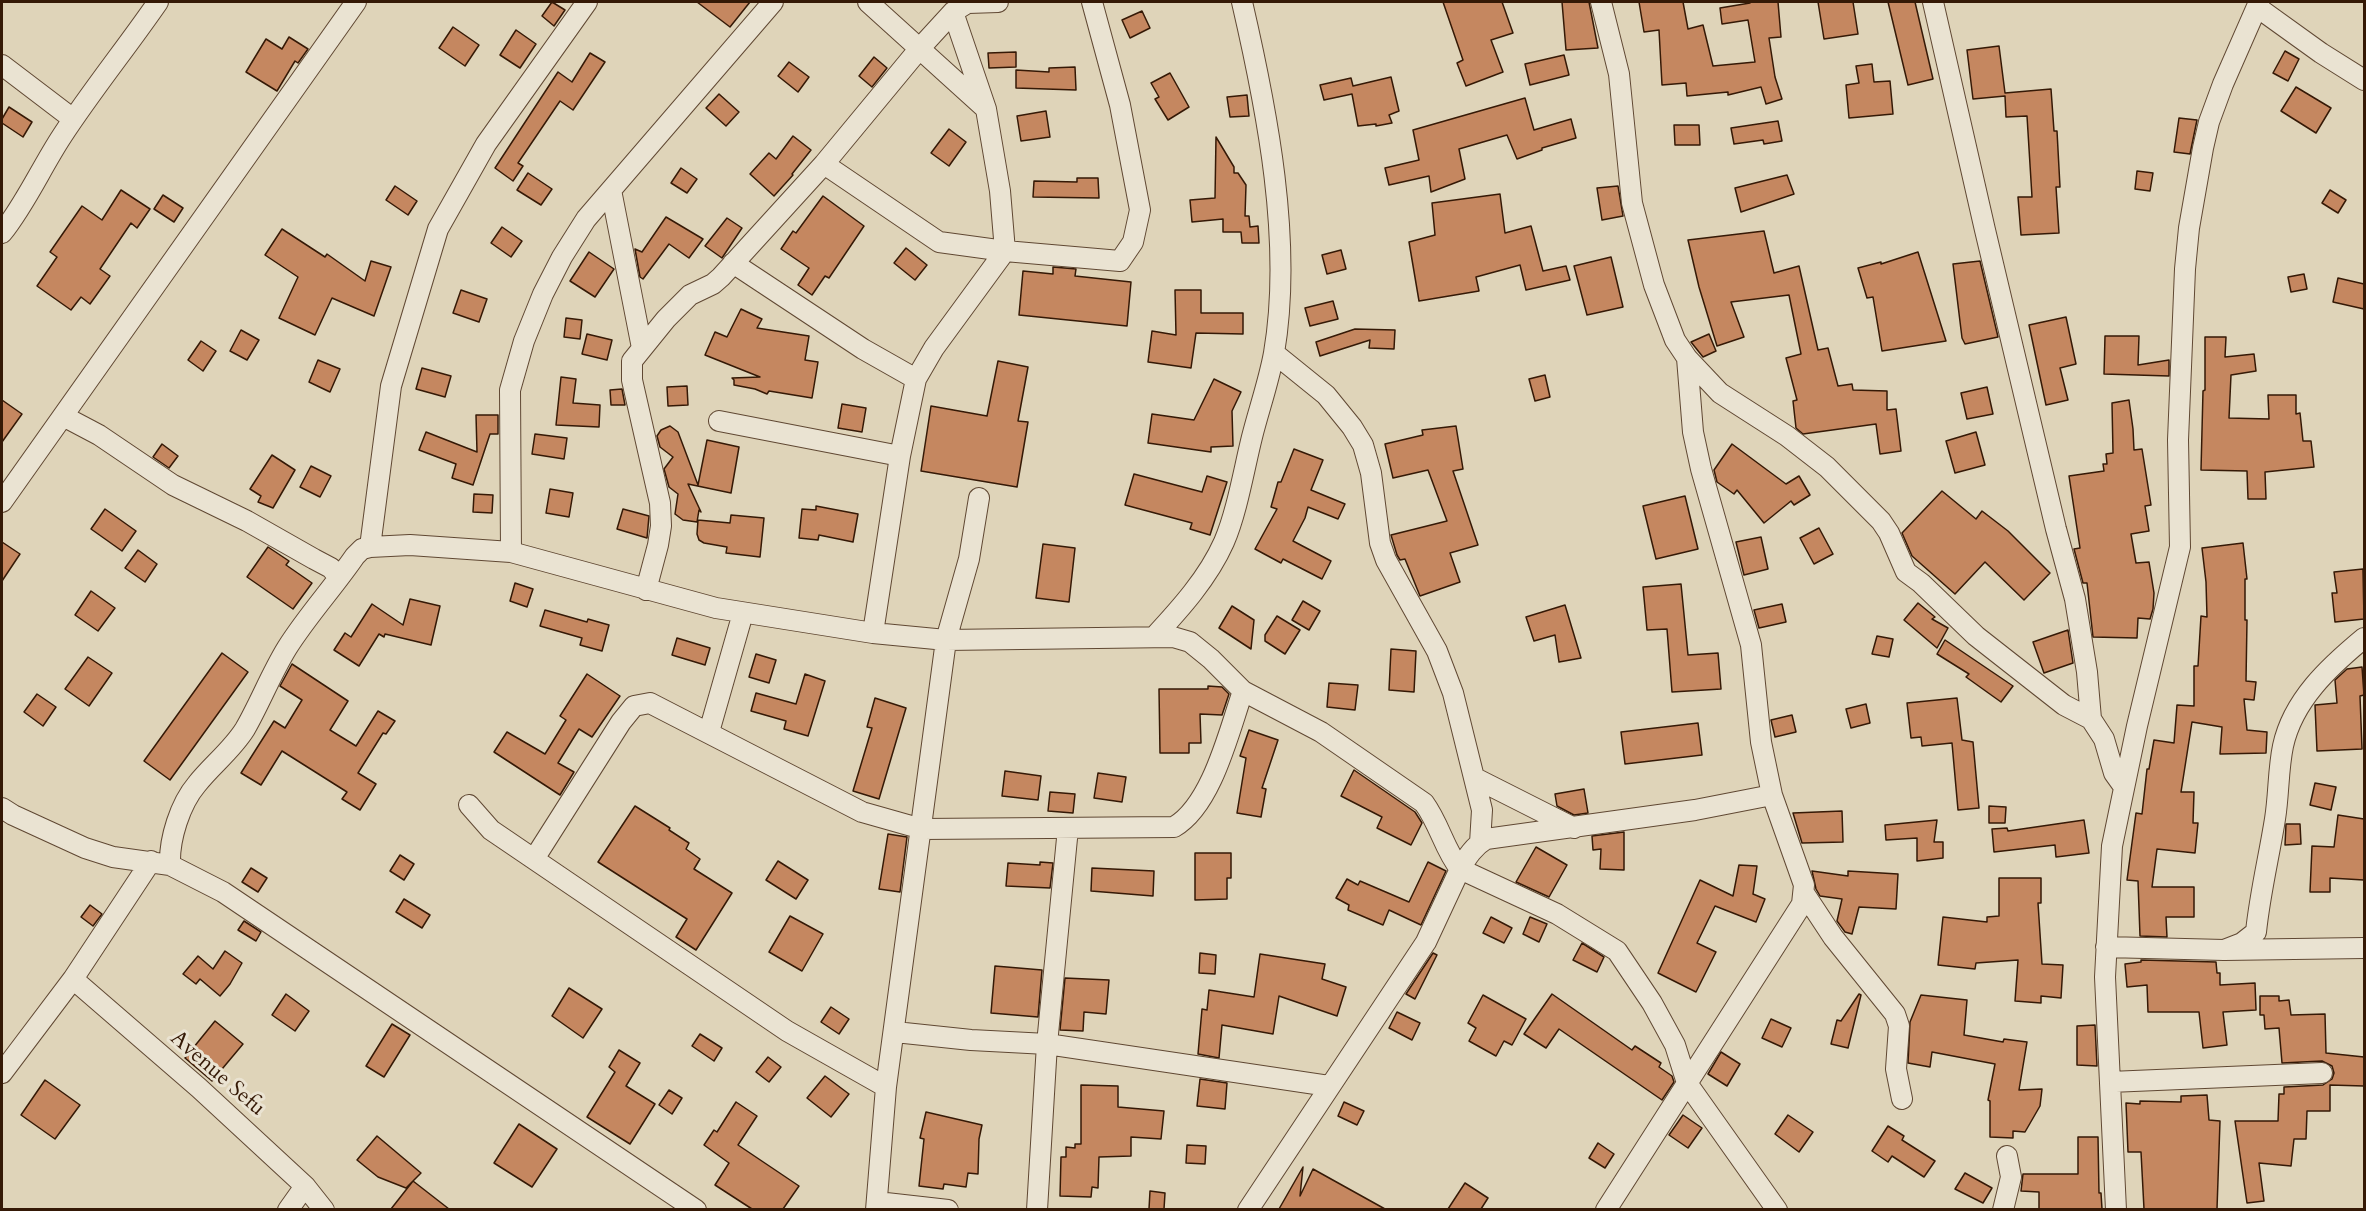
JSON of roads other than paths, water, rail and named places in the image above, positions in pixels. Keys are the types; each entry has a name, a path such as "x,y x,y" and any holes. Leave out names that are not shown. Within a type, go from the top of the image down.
{"street":[{"path":"2,233 20,208 73,119 158,2"},
{"path":"2,502 356,2"},
{"path":"370,547 391,386 438,229 486,144 587,2"},
{"path":"511,552 510,390 524,341 562,257 586,219 773,2"},
{"path":"868,2 986,108"},
{"path":"646,590 661,526 660,503 631,369 632,361 678,306 690,296 713,284 733,263 824,164 920,48 963,6 998,2"},
{"path":"824,164 939,242 1005,252 1120,261 1133,242 1140,210 1120,105 1092,2"},
{"path":"1154,637 1182,605 1224,542 1274,353 1280,296 1274,168 1256,64 1242,2"},
{"path":"1601,2 1619,74 1632,203 1654,285 1675,340 1687,358 1720,393 1788,436 1827,467 1881,521 1889,533 1905,572 1928,589 1976,636 2064,705 2091,719"},
{"path":"1933,2 1984,230 2056,529 2075,598 2087,672 2091,719 2104,739 2114,773 2124,787"},
{"path":"2116,1209 2105,977 2112,846 2180,547 2178,440 2185,278 2196,183 2209,122 2258,4 2321,53 2364,80"},
{"path":"873,633 900,456 916,379 934,348 1005,252 1000,191 986,108 963,6"},
{"path":"2,65 73,119"},
{"path":"611,190 642,348"},
{"path":"733,263 863,349 916,379"},
{"path":"1274,353 1326,395 1352,427 1363,445 1371,473 1380,543 1386,560 1437,651 1453,693 1482,810 1480,843"},
{"path":"1606,1209 1802,904 1804,893 1804,885 1772,795 1761,742 1751,645 1701,469 1693,432 1687,358"},
{"path":"63,416 99,435 173,485 247,521 330,568 339,579"},
{"path":"719,421 900,456"},
{"path":"948,1209 877,1206 886,1087 946,640 969,559 979,498"},
{"path":"2,1073 160,863 195,786 244,731 288,648 362,549 410,545 511,552 646,590 743,613 873,633 946,640 1173,637 1190,642 1244,691 1321,732 1424,803 1436,819 1452,859 1460,869 1557,914 1617,951 1652,1003 1674,1045 1687,1083 1777,1209"},
{"path":"709,732 743,613"},
{"path":"2224,950 2242,943 2256,932 2259,901 2275,818 2279,773 2289,725 2308,693 2339,660 2364,638"},
{"path":"534,859 621,722 634,706 650,703 862,812 922,829 1174,827 1192,812 1211,780 1244,691"},
{"path":"1475,778 1574,828"},
{"path":"1248,1209 1425,942 1466,858 1480,843 1486,839 1695,810 1772,795"},
{"path":"469,805 491,830 787,1031 886,1087"},
{"path":"2,808 85,848 113,857 160,863 224,892 696,1209"},
{"path":"1037,1209 1047,1044 1068,828"},
{"path":"1804,893 1833,937 1895,1014 1899,1026 1896,1069 1902,1099"},
{"path":"2106,947 2224,950 2361,944"},
{"name":"Avenue Sefu","path":"73,979 199,1088 305,1186 324,1209"},
{"path":"895,1032 971,1040 1047,1044 1329,1086"},
{"path":"2110,1082 2322,1073"},
{"path":"2002,1209 2011,1177 2007,1155"},
{"path":"288,1209 305,1186"}]}
